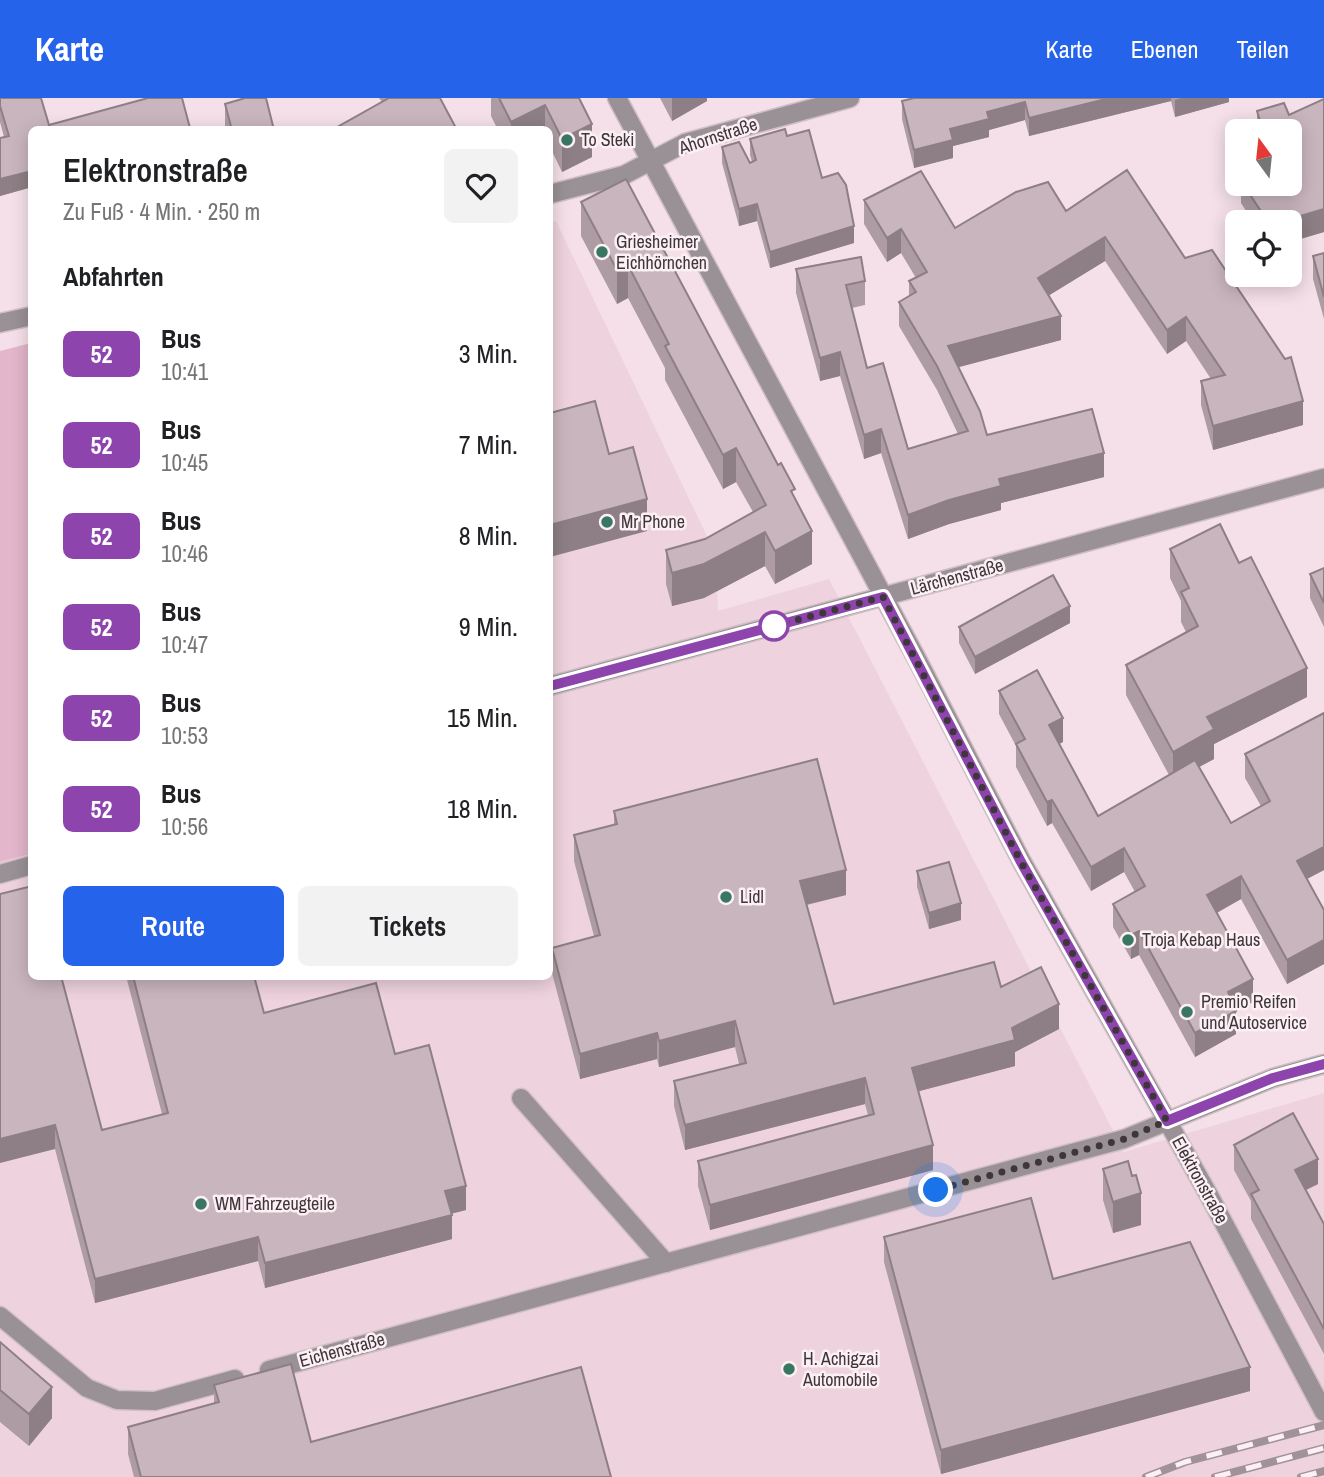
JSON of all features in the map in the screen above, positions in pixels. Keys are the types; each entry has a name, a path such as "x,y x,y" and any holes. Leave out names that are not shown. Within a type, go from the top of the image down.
{"street":[{"name":"Elektronstraße","path":"617,98 1021,862 1167,1121 1324,1412"},
{"name":"Ahornstraße","path":"553,193 624,175 685,143 850,98"},
{"path":"0,323 28,317"},
{"name":"Lärchenstraße","path":"553,685 1324,478"},
{"path":"0,874 28,866"},
{"name":"Eichenstraße","path":"0,1316 87,1388 117,1400 155,1401 1124,1139 1273,1078 1324,1064"},
{"path":"522,1098 666,1263"}],"shaded area":[{"path":"556,221 716,555 718,611 829,579 1124,1152 1324,1093 1324,1477 0,1477 0,862 28,855 28,980 553,980 553,222"},
{"path":"28,344 28,855 0,862 0,351"}],"building":[{"path":"0,98 41,98 49,125 148,98 182,98 189,126 28,126 28,172 0,179 0,138 9,136"},
{"path":"245,98 266,98 273,126 231,126 225,104"},
{"path":"389,98 440,98 455,126 339,126"},
{"path":"499,98 579,98 592,124 562,139 545,105 511,122"},
{"path":"914,98 1110,98 1029,118 1025,102 987,112 989,119 950,129 953,140 914,150 902,101"},
{"path":"1324,99 1324,209 1302,216 1302,210 1260,210 1251,196 1302,196 1302,119 1259,119 1257,111 1284,103 1289,115"},
{"path":"785,129 787,136 809,130 822,178 838,173 846,185 854,226 770,252 757,204 739,209 722,147 739,142 750,163 756,160 750,139"},
{"path":"1127,170 1185,258 1212,250 1225,269 1225,287 1237,287 1285,359 1291,357 1303,401 1213,426 1201,381 1225,375 1186,317 1167,330 1105,237 1038,278 1061,316 948,346 980,411 987,435 1092,409 1104,453 999,479 1001,486 949,500 908,515 881,429 864,435 840,352 820,358 796,269 861,257 865,281 846,285 867,368 883,363 908,449 968,431 937,366 899,302 916,292 909,281 927,272 901,229 887,238 864,200 921,171 955,228 1016,192 1048,182 1066,211"},
{"path":"626,179 778,465 781,463 795,489 791,491 812,531 775,551 765,532 704,564 672,573 666,550 705,539 766,505 736,448 723,455 665,346 669,344 628,265 617,270 581,202"},
{"path":"1324,253 1324,297 1313,256"},
{"path":"595,401 609,454 633,447 647,499 553,524 553,412"},
{"path":"1220,524 1239,563 1251,557 1307,668 1207,717 1214,729 1173,752 1126,665 1198,626 1181,592 1189,588 1170,549"},
{"path":"1324,568 1324,603 1310,574"},
{"path":"1053,575 1070,606 975,657 959,627"},
{"path":"1037,670 1063,718 1049,725 1098,816 1195,760 1231,823 1270,801 1245,754 1324,713 1324,847 1297,861 1324,910 1324,940 1287,960 1241,876 1207,895 1253,979 1228,992 1236,1011 1195,1033 1139,931 1131,935 1113,904 1145,886 1124,848 1091,867 1052,800 1047,802 1016,744 1025,739 999,691"},
{"path":"817,759 846,870 800,881 834,1004 994,962 1001,987 1041,967 1059,1004 1012,1028 1015,1040 912,1068 933,1145 710,1205 698,1161 874,1114 865,1078 685,1125 674,1081 746,1063 735,1021 659,1041 657,1033 580,1054 553,948 600,935 574,835 617,824 614,811"},
{"path":"949,862 961,903 929,913 917,871"},
{"path":"28,887 28,980 62,980 102,1130 168,1113 134,980 255,980 264,1013 376,983 395,1054 429,1045 466,1186 445,1191 452,1215 265,1263 258,1237 95,1279 55,1125 0,1139 0,894"},
{"path":"1293,1113 1318,1159 1295,1170 1324,1224 1324,1329 1251,1194 1259,1190 1234,1145"},
{"path":"1128,1161 1132,1176 1136,1175 1141,1193 1113,1202 1103,1169"},
{"path":"1031,1198 1053,1279 1190,1242 1250,1367 941,1450 884,1237"},
{"path":"0,1342 52,1387 29,1414 0,1390"},
{"path":"291,1364 311,1442 581,1367 611,1477 141,1477 128,1427 219,1402 214,1385"}],"railway":[{"path":"1146,1477 1185,1462 1324,1425"},
{"path":"1215,1477 1324,1448"},
{"path":"1301,1477 1324,1471"}],"bus line":[{"name":"52","path":"553,685 883,597 1021,862 1167,1121 1273,1078 1324,1064"}],"place":[{"name":"To Steki","path":"567,140"},
{"name":"Griesheimer Eichhörnchen","path":"602,252"},
{"name":"Mr Phone","path":"607,522"},
{"name":"Lidl","path":"726,897"},
{"name":"Troja Kebap Haus","path":"1128,940"},
{"name":"Premio Reifen und Autoservice","path":"1187,1012"},
{"name":"WM Fahrzeugteile","path":"201,1204"},
{"name":"H. Achigzai Automobile","path":"789,1369"}],"route":[{"path":"774,626 883,597 1021,862 1167,1121 1124,1139 936,1190"}]}
